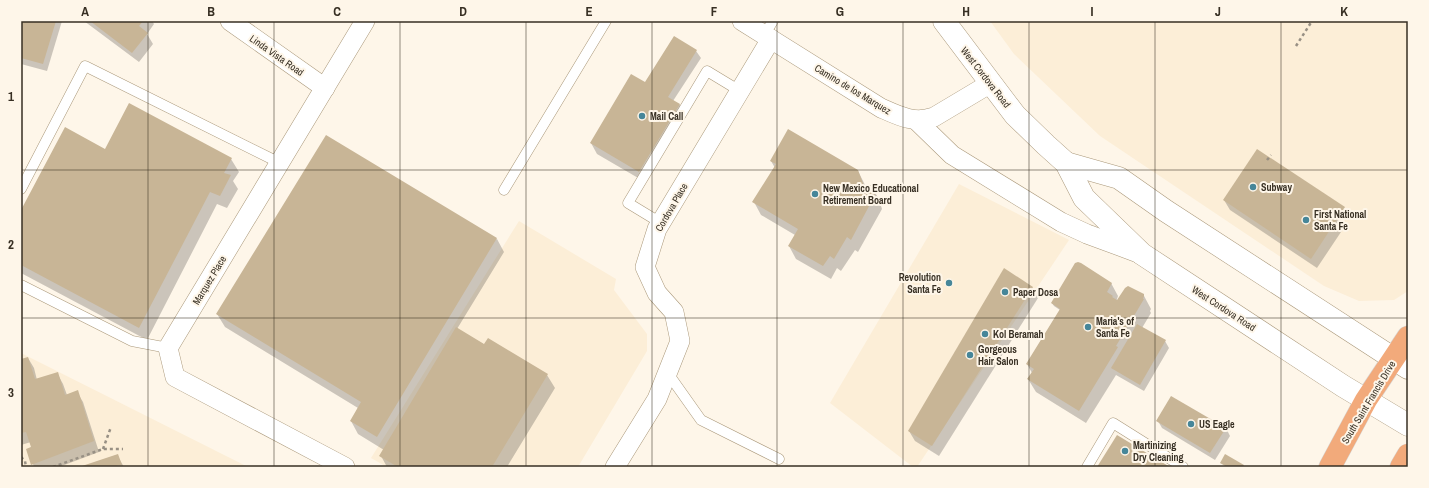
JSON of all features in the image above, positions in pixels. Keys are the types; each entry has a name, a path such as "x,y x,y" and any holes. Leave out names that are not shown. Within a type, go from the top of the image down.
{"highway":[{"name":"South Saint Francis Drive","path":"1330,467 1366,400 1401,363 1408,337"},
{"path":"1401,467 1408,455"}],"street":[{"name":"Linda Vista Road","path":"230,21 325,88"},
{"name":"Marquez Place","path":"168,348 365,21"},
{"name":"Camino de los Marquez","path":"742,21 769,32 881,108 901,117 925,121 991,83"},
{"name":"West Cordova Road","path":"944,21 1016,114 1066,163 1084,198 1142,254 1408,426"},
{"name":"Cordova Place","path":"615,467 657,399 680,341 674,312 657,293 645,267 657,229 740,91 769,32"},
{"path":"916,120 952,155 1061,222 1086,234 1142,254"},
{"name":"West Cordova Road","path":"1066,163 1119,178 1166,211 1401,363"},
{"path":"168,348 175,378 341,466"}],"lane":[{"path":"504,190 606,21"},
{"path":"21,189 86,66 280,163"},
{"path":"661,223 628,203 699,84 707,71 740,91"},
{"path":"21,285 132,341 168,348"},
{"path":"667,372 701,420 779,458"},
{"path":"1087,467 1113,423 1183,467"}],"path":[{"path":"1296,46 1312,21"},
{"path":"1267,160 1271,155"},
{"path":"103,449 111,427"},
{"path":"53,467 103,449 123,449"},
{"path":"21,457 25,461 26,467"}],"shaded area":[{"path":"990,21 1408,21 1408,291 1394,300 1359,301 1324,286 1100,136 1014,54"},
{"path":"959,184 1069,240 917,467 913,467 830,403"},
{"path":"519,221 616,279 614,290 647,334 647,351 578,467 387,467 371,458"},
{"path":"21,353 248,467 21,467"}],"building":[{"path":"21,21 56,21 43,64 21,58"},
{"path":"90,21 143,21 139,26 148,33 132,53"},
{"path":"674,36 697,50 668,97 680,104 639,172 590,143 631,74 645,82"},
{"path":"129,103 232,158 224,173 231,175 220,196 210,192 139,328 21,265 21,210 65,127 105,149"},
{"path":"788,129 858,170 864,186 872,185 875,195 851,240 847,237 834,259 830,256 823,266 788,246 798,229 752,202 776,164 770,161"},
{"path":"326,135 497,238 377,437 350,421 361,402 216,314"},
{"path":"1257,149 1345,207 1311,259 1223,200"},
{"name":"Maria's of Santa Fe","path":"1078,262 1112,283 1107,292 1117,300 1128,286 1144,294 1144,299 1116,346 1118,347 1079,411 1027,379 1034,369 1026,364 1060,309 1051,303 1075,263"},
{"path":"1004,268 1033,287 932,446 908,431"},
{"path":"1137,324 1166,340 1140,385 1111,368"},
{"path":"456,327 484,344 488,338 548,374 492,467 398,467 379,456"},
{"path":"28,357 35,379 58,372 65,395 78,390 94,441 31,465 26,449 31,447 26,432 21,433 21,359"},
{"name":"US Eagle","path":"1171,396 1226,428 1210,453 1156,421"},
{"name":"Martinizing Dry Cleaning","path":"1117,435 1170,467 1097,467"},
{"path":"118,454 122,465 117,465 118,467 79,467"},
{"path":"1225,454 1244,465 1243,467 1227,467 1220,463"}],"place":[{"name":"Mail Call","path":"642,116"},
{"name":"Subway","path":"1253,187"},
{"name":"New Mexico Educational Retirement Board","path":"815,194"},
{"name":"First National Santa Fe","path":"1306,220"},
{"name":"Revolution Santa Fe","path":"949,283"},
{"name":"Paper Dosa","path":"1005,292"},
{"name":"Maria's of Santa Fe","path":"1088,327"},
{"name":"Kol Beramah","path":"985,334"},
{"name":"Gorgeous Hair Salon","path":"970,355"},
{"name":"US Eagle","path":"1191,424"},
{"name":"Martinizing Dry Cleaning","path":"1125,451"}]}
